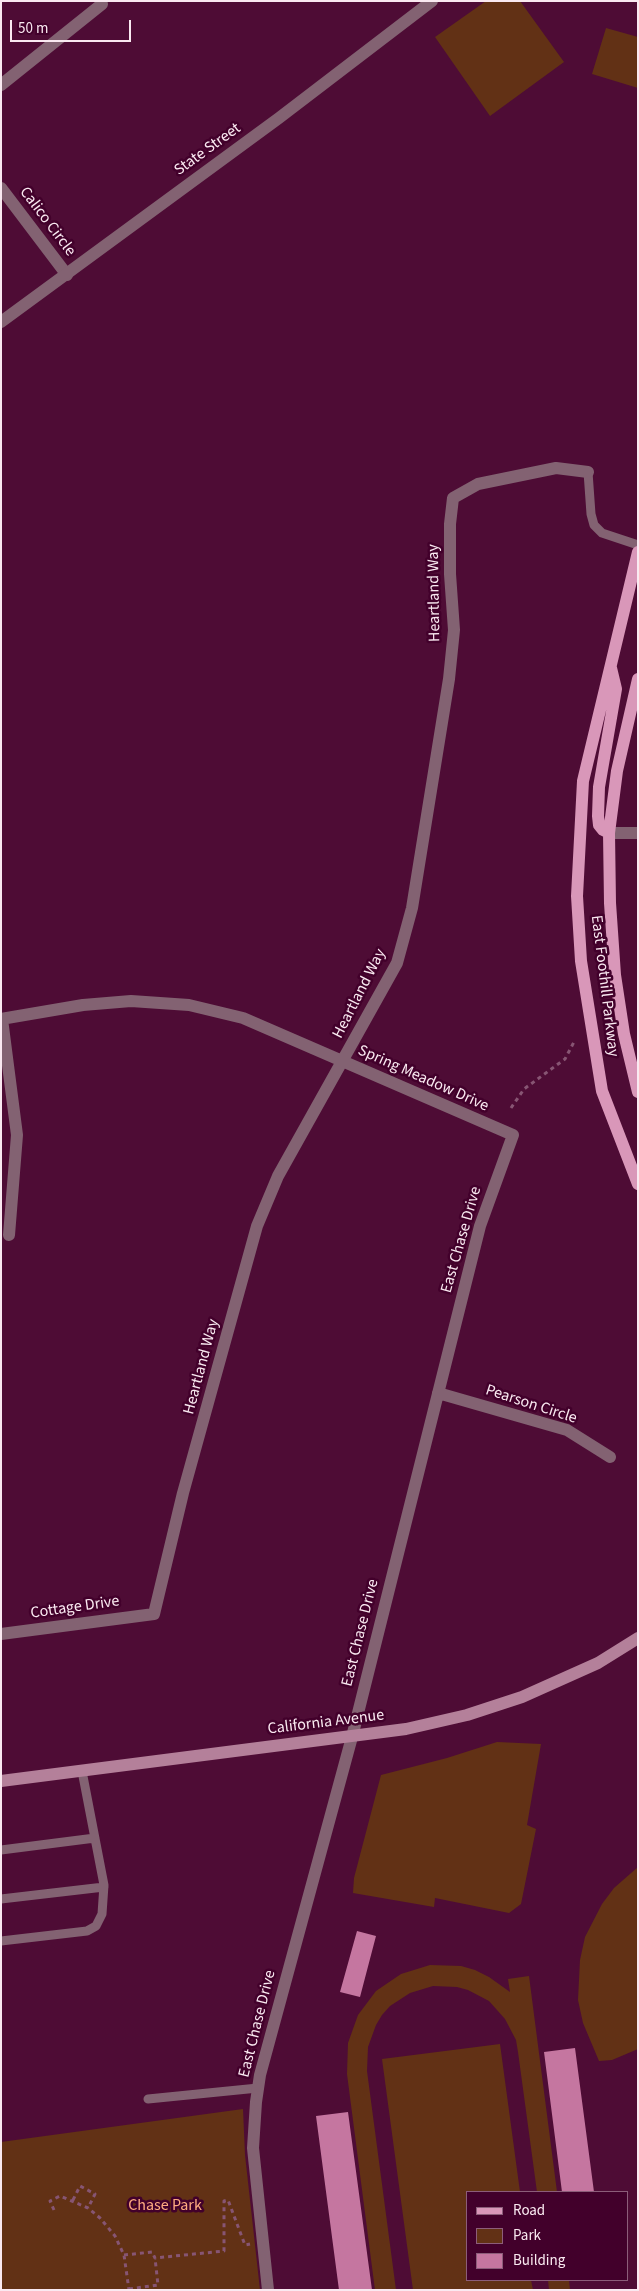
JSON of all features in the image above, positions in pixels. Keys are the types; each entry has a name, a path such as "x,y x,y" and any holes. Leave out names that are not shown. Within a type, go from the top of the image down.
{"main road":[{"name":"East Foothill Parkway","path":"638,552 583,781 577,896 581,961 602,1091 638,1184"},
{"path":"609,833 599,825 598,816 599,787 616,689 611,666"},
{"name":"East Foothill Parkway","path":"638,679 617,771 609,833 614,975 624,1034 638,1092"},
{"name":"California Avenue","path":"1,1781 406,1729 491,1707 567,1678 598,1663 638,1638"}],"street":[{"name":"State Street","path":"1,322 279,118 432,1"},
{"path":"1,85 102,4"},
{"name":"Calico Circle","path":"1,188 67,274"},
{"name":"Heartland Way","path":"154,1614 186,1484 257,1226 278,1176 344,1062 397,963 412,908 449,679 454,630 450,564 453,498 478,484 556,468 588,472"},
{"path":"609,833 638,833"},
{"name":"Spring Meadow Drive","path":"2,1019 83,1006 131,1001 189,1005 243,1018 513,1136"},
{"path":"2,1019 17,1135 9,1235"},
{"name":"East Chase Drive","path":"268,2290 253,2148 258,2088 352,1737 480,1226 513,1136"},
{"name":"Pearson Circle","path":"438,1393 567,1430 610,1457"},
{"name":"Cottage Drive","path":"1,1634 154,1614"}],"lane":[{"path":"588,472 591,514 594,525 602,533 638,545"},
{"path":"1,1941 87,1931 96,1926 102,1914 104,1887 82,1771"},
{"path":"1,1850 95,1838"},
{"path":"1,1899 104,1887"},
{"path":"148,2099 258,2088"}],"path":[{"path":"512,1108 524,1089 565,1060 575,1040"},
{"path":"73,2200 80,2186 96,2194 88,2208"},
{"path":"54,2210 50,2201 57,2196 73,2200 88,2208 100,2218 115,2236 124,2255 129,2289 158,2285 155,2258 152,2252 124,2255"},
{"path":"155,2258 224,2250 224,2201 228,2200 244,2245 250,2244"}],"green space":[{"path":"486,1 520,1 564,62 490,116 435,37"},
{"path":"606,28 638,37 638,88 592,74"},
{"path":"497,1742 541,1744 527,1825 536,1829 521,1904 509,1913 435,1898 434,1907 353,1893 354,1878 381,1775 447,1758"},
{"path":"638,1867 638,2049 612,2060 599,2061 583,2023 578,2000 580,1960 585,1937 602,1904 614,1888"},
{"path":"430,1965 461,1966 489,1977 510,1992 508,1979 529,1976 557,2191 537,2191 516,2040 505,2019 489,2001 468,1990 457,1987 433,1986 410,1993 390,2006 382,2015 368,2047 367,2071 396,2290 375,2290 347,2074 348,2043 358,2015 376,1991 401,1974"},
{"path":"500,2044 520,2191 466,2191 466,2281 531,2281 533,2290 413,2290 382,2059"},
{"name":"Chase Park","path":"243,2109 245,2155 260,2290 1,2290 1,2142"},
{"path":"548,2281 569,2281 570,2290 549,2290"}],"building":[{"path":"357,1931 376,1936 360,1997 340,1992"},
{"path":"575,2048 594,2191 562,2191 544,2052"},
{"path":"348,2112 372,2290 339,2290 316,2116"}]}
